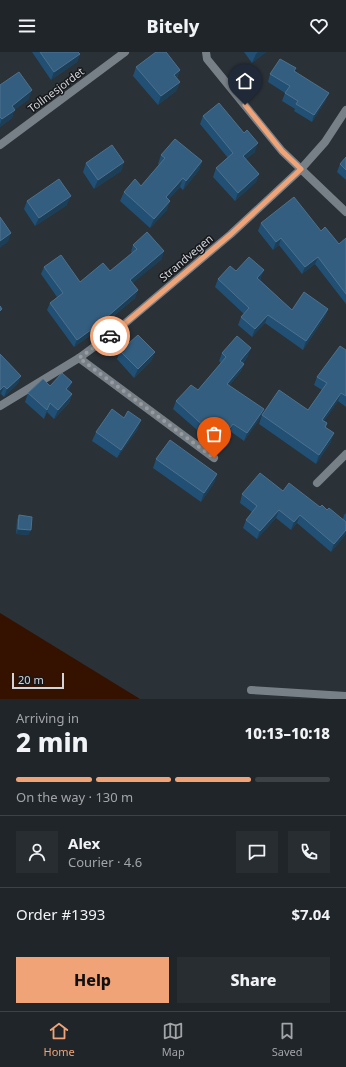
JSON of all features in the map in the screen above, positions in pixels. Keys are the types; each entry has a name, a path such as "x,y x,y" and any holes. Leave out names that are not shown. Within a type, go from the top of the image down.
{"street":[{"name":"Tollnesjordet","path":"0,145 125,52"},
{"path":"206,52 207,59 277,145 346,212"},
{"name":"Strandvegen","path":"0,406 79,358 117,330 220,244 270,200 301,169 325,142 346,110"},
{"path":"79,358 214,458"},
{"path":"317,483 346,454"},
{"path":"251,690 346,696"}],"shaded area":[{"path":"0,613 140,699 0,699"}],"building":[{"path":"40,52 78,52 80,54 54,72"},
{"path":"156,52 166,52 180,70 174,75 180,82 161,96 136,67"},
{"path":"280,59 296,68 294,71 329,93 314,115 296,104 298,101 285,93 290,86 270,74"},
{"path":"19,72 32,90 12,106 15,110 2,119 0,117 0,85"},
{"path":"219,103 244,133 247,130 258,143 243,156 259,174 238,193 216,168 233,153 203,116"},
{"path":"175,139 202,161 186,181 183,178 166,197 170,201 154,219 124,192 135,179 141,186 165,158 161,155"},
{"path":"112,145 124,162 98,180 86,163"},
{"path":"346,157 346,170 340,164"},
{"path":"59,179 71,196 39,218 27,201"},
{"path":"294,197 321,231 325,227 339,244 346,238 346,294 318,257 305,267 281,238 276,242 261,223"},
{"path":"0,217 11,233 0,241"},
{"path":"147,232 164,251 130,280 138,290 99,324 77,340 50,303 63,293 44,267 61,255 80,282 103,263 110,271 137,249 133,245"},
{"path":"249,257 264,270 257,278 292,310 304,292 328,309 306,341 268,315 255,329 241,317 249,308 218,279 230,266 236,271"},
{"path":"138,335 155,352 138,369 120,351"},
{"path":"237,336 251,348 240,361 244,364 227,384 264,409 247,433 233,424 221,440 206,430 207,429 176,401 191,385 198,390 226,357 222,353"},
{"path":"340,346 346,350 346,396 341,393 322,420 327,423 325,427 334,433 319,455 262,415 279,390 308,410 327,383 317,377"},
{"path":"0,354 21,376 7,389 4,386 0,390"},
{"path":"62,373 72,382 66,389 72,394 58,410 50,403 47,410 28,393 43,379 50,386"},
{"path":"112,409 124,418 128,411 141,420 121,450 96,432"},
{"path":"170,440 217,474 204,493 156,459"},
{"path":"260,473 283,491 289,483 320,507 322,505 327,510 329,508 346,522 346,530 334,544 300,515 294,522 279,510 260,531 246,520 257,506 242,494"},
{"path":"19,515 32,517 31,530 18,529"}],"way so far":[{"path":"110,336 79,358 214,458"}],"route":[{"path":"110,336 270,200 301,169 282,151 245,105"}]}
